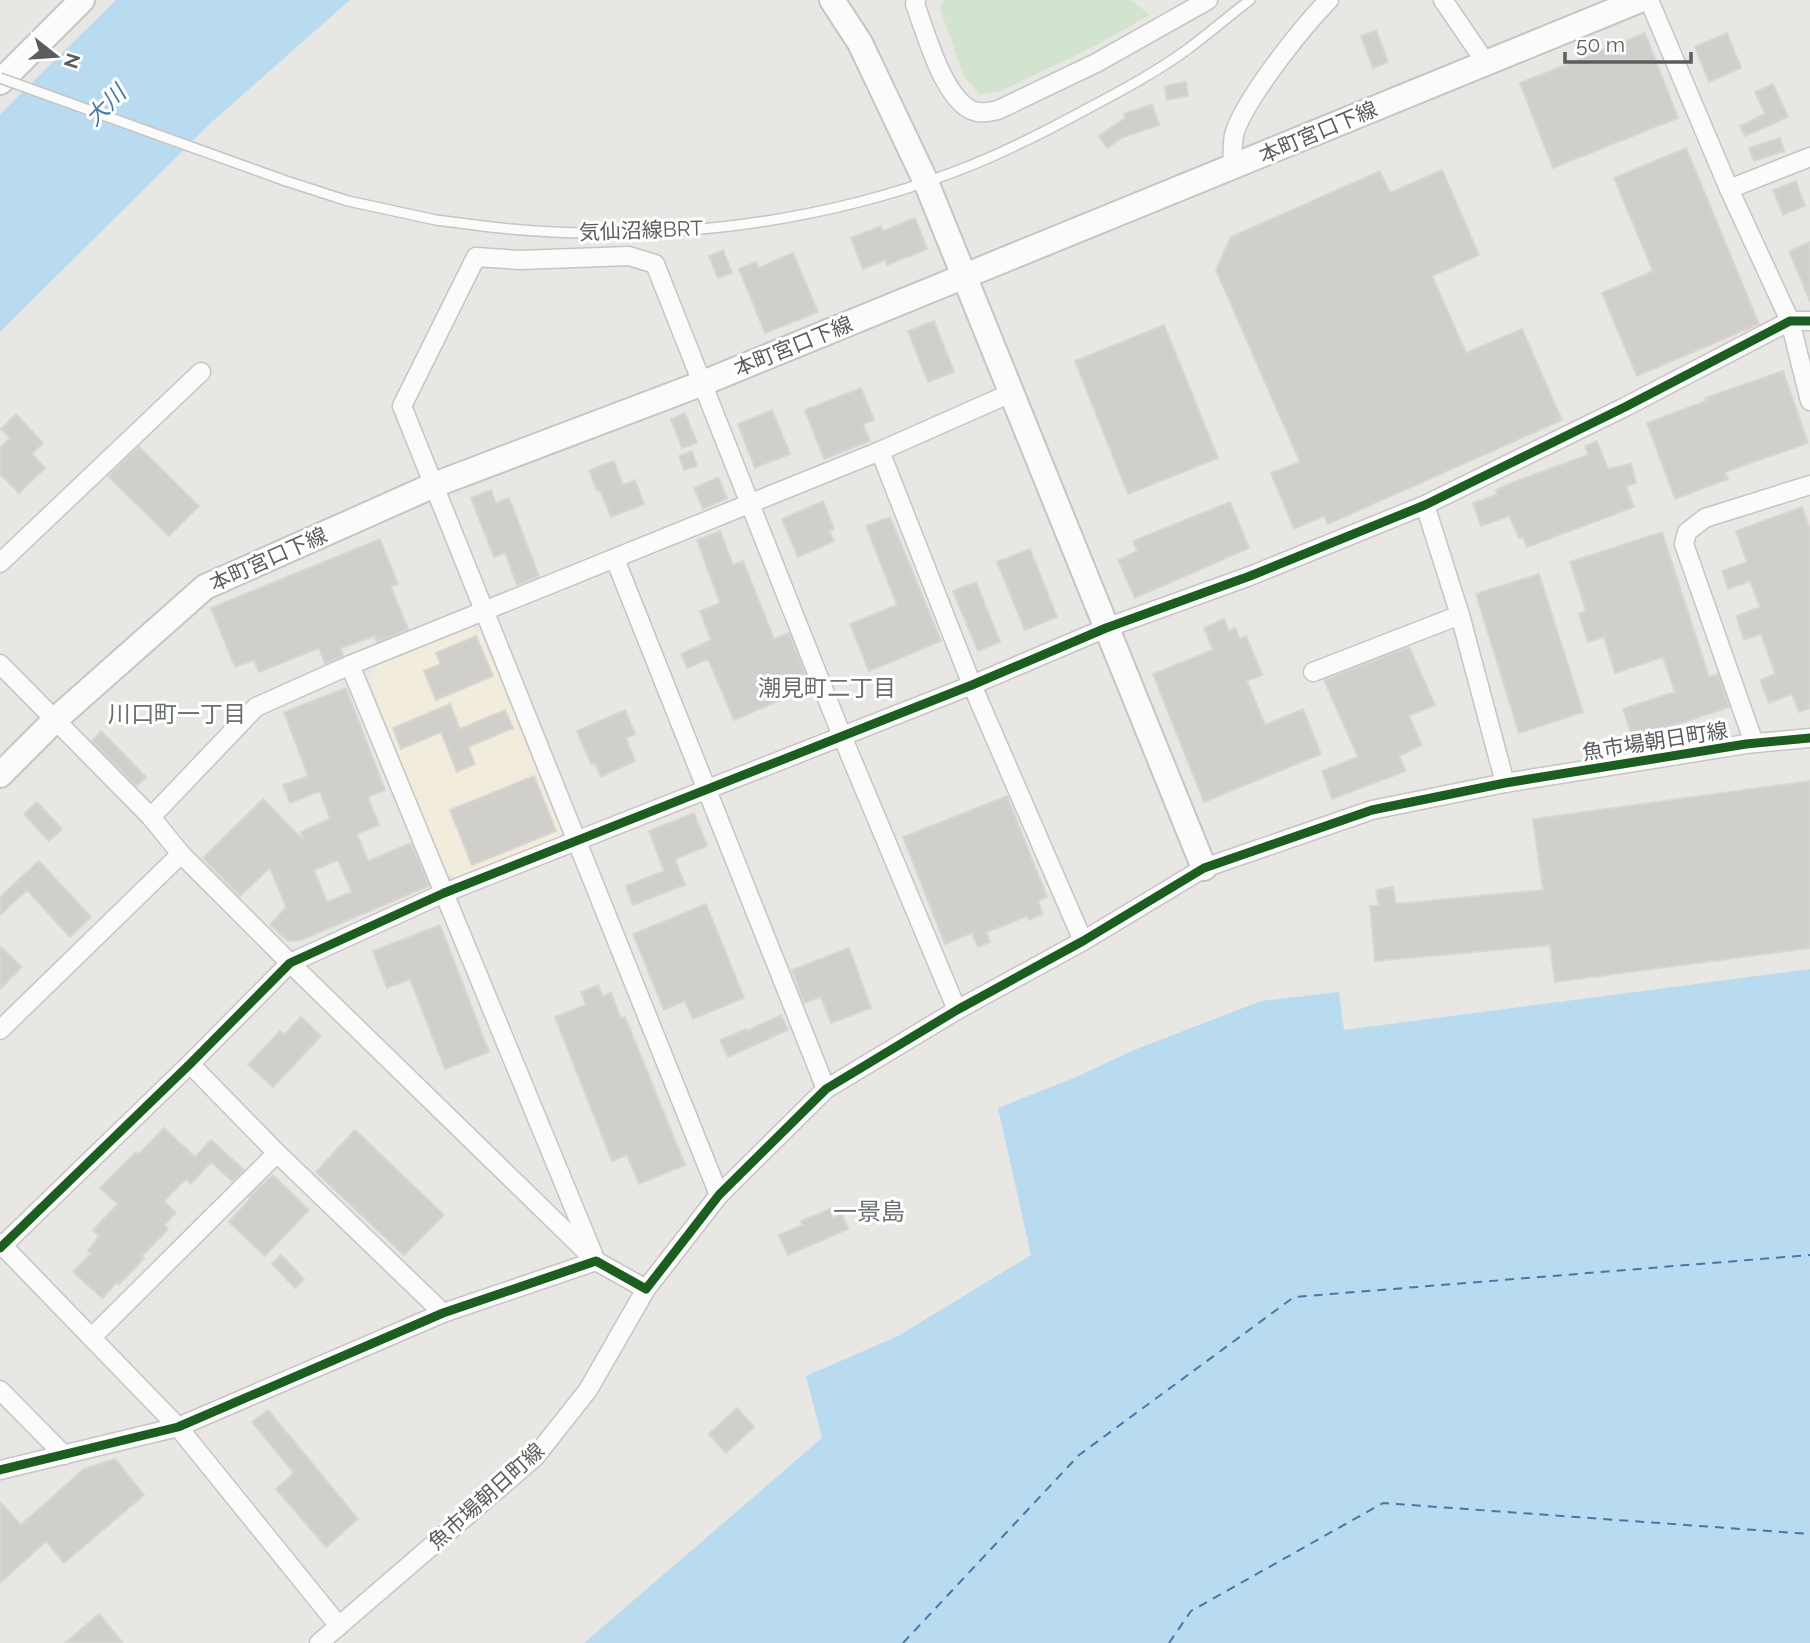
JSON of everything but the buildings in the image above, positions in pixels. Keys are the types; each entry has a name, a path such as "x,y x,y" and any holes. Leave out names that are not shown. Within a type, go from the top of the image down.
{"street":[{"path":"0,80 82,0"},
{"path":"832,0 860,43 926,182 1204,868"},
{"path":"916,0 915,4 927,36 951,91 961,103 973,111 985,113 998,110 1096,63 1208,0"},
{"path":"1232,168 1234,135 1251,101 1310,19 1329,0"},
{"path":"1443,0 1486,63"},
{"name":"本町宮口下線","path":"0,775 56,719 205,587 434,485 703,383 1640,0"},
{"path":"1649,0 1729,189 1790,321 1810,401"},
{"path":"1729,189 1810,157"},
{"path":"719,1195 402,405 477,257 520,260 629,257 655,264 842,736 957,1010"},
{"path":"339,1626 178,1427 92,1336 1,1246 290,963 444,894 972,685 1106,628 1250,576 1425,505 1625,407 1790,321 1810,321"},
{"path":"0,563 201,372"},
{"path":"151,817 256,707 350,665 880,451 1011,393"},
{"path":"880,451 972,685 1083,941"},
{"path":"1754,743 1684,544 1686,532 1705,518 1810,485"},
{"path":"1425,505 1460,615 1505,783"},
{"path":"615,559 705,791 826,1089"},
{"path":"1313,671 1460,615"},
{"path":"0,664 151,817 181,854 596,1261 646,1289"},
{"path":"350,665 596,1261"},
{"name":"魚市場朝日町線","path":"319,1643 535,1457 588,1390 646,1289 719,1195 826,1089 1204,868 1372,810 1505,783 1754,743 1810,738"},
{"path":"0,1030 181,854"},
{"path":"190,1063 277,1153 443,1313"},
{"path":"92,1336 277,1153"},
{"path":"0,1470 178,1427 443,1313 596,1261"},
{"path":"0,1390 64,1455"}],"lane":[{"name":"気仙沼線BRT","path":"0,80 348,201 436,220 491,227 595,233 673,231 730,226 816,211 926,182 1034,138 1126,88 1186,50 1250,0"}],"shaded area":[{"path":"470,627 481,634 562,833 554,844 461,880 445,871 369,680 377,665"}],"green space":[{"path":"944,0 1131,0 1150,15 1089,49 998,92 980,94 964,76 940,9"}],"water":[{"name":"大川","path":"116,0 350,0 214,120 0,332 0,114"},
{"path":"1810,969 1810,1643 584,1643 822,1438 806,1376 898,1336 1031,1255 998,1108 1134,1050 1261,1001 1339,992 1344,1030"}],"ferry route":[{"path":"903,1643 1079,1455 1294,1297 1810,1255"},
{"path":"1169,1643 1191,1611 1383,1503 1810,1534"}],"cycle path":[{"path":"0,1248 290,963 444,893 972,685 1106,628 1250,576 1425,505 1625,407 1790,321 1810,321"},
{"path":"0,1470 178,1427 443,1313 596,1261 646,1289 719,1195 826,1089 1204,868 1372,810 1505,783 1746,744 1810,738"}],"district":[{"name":"潮見町二丁目","path":"827,687"},
{"name":"川口町一丁目","path":"177,713"},
{"name":"一景島","path":"869,1211"}]}
